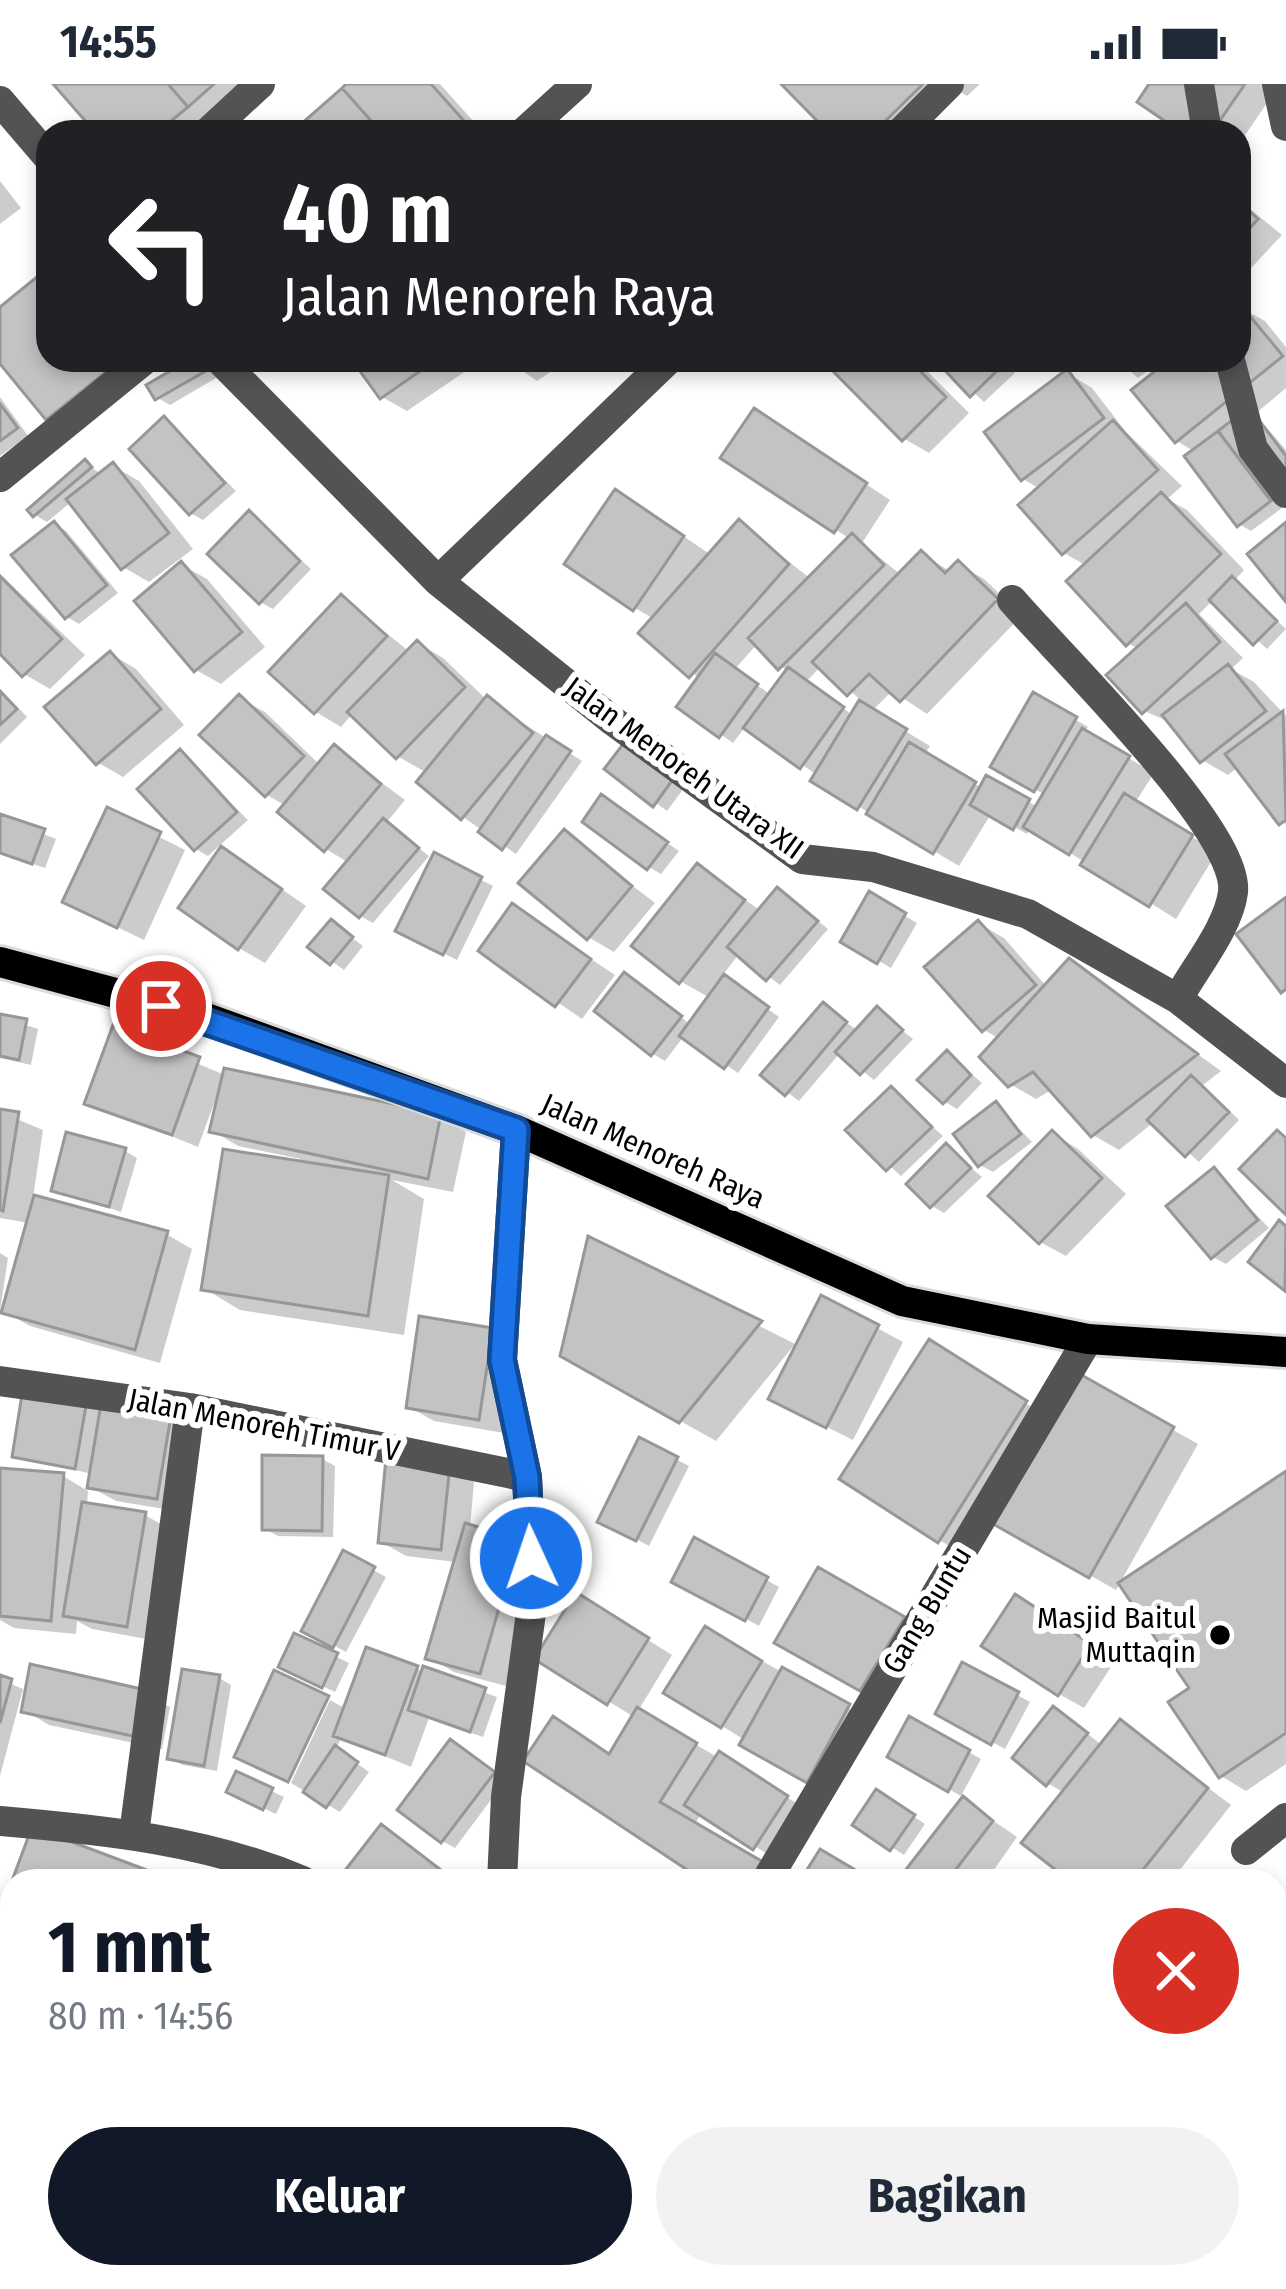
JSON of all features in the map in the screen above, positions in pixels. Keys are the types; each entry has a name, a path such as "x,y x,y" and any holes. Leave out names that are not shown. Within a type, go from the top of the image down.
{"main road":[{"name":"Jalan Menoreh Raya","path":"0,962 201,1016 516,1130 902,1301 1088,1339 1286,1352"}],"street":[{"path":"221,120 260,84"},
{"path":"537,120 577,84"},
{"path":"913,120 949,84"},
{"path":"1199,84 1206,120"},
{"path":"1277,84 1286,126"},
{"path":"0,101 36,143"},
{"path":"0,477 129,372"},
{"name":"Jalan Menoreh Utara XII","path":"242,372 438,581 613,721 802,859 873,867 1028,914 1178,999 1286,1083"},
{"path":"438,581 656,372"},
{"path":"1233,372 1253,449 1286,493"},
{"path":"1012,600 1185,795 1217,838 1231,867 1233,894 1178,999"},
{"path":"503,1869 506,1797 532,1598 527,1477 502,1360 516,1130"},
{"name":"Gang Buntu","path":"773,1869 1088,1339"},
{"name":"Jalan Menoreh Timur V","path":"0,1381 190,1408 527,1477"},
{"path":"134,1834 190,1408"},
{"path":"1246,1850 1286,1819"},
{"path":"0,1821 134,1834 244,1856 275,1869"}],"building":[{"path":"53,84 168,84 188,107 172,120 84,120"},
{"path":"168,84 214,84 188,107"},
{"path":"346,84 431,84 463,120 370,120 342,88"},
{"path":"781,84 923,84 886,120 816,120"},
{"path":"1149,84 1245,84 1220,120 1163,120 1137,102"},
{"path":"342,88 370,120 306,120"},
{"path":"36,278 36,372 106,372 46,420 0,364 0,307"},
{"path":"1251,317 1283,356 1175,443 1131,390 1154,372 1251,372"},
{"path":"168,372 204,372 155,400 146,385"},
{"path":"361,372 419,372 380,399"},
{"path":"834,372 921,372 946,397 902,441"},
{"path":"946,372 996,372 970,397"},
{"path":"1063,372 1069,372 1104,418 1021,481 984,432"},
{"path":"0,404 18,428 0,441"},
{"path":"1249,407 1286,456 1286,490 1271,501 1218,431"},
{"path":"754,408 867,483 834,533 720,458"},
{"path":"164,416 225,483 189,515 129,449"},
{"path":"1113,420 1158,470 1062,555 1018,505"},
{"path":"1218,431 1271,501 1237,527 1184,456"},
{"path":"85,459 92,467 33,517 27,510"},
{"path":"113,462 169,533 121,570 66,499"},
{"path":"615,489 684,536 633,611 564,564"},
{"path":"1161,492 1221,554 1126,646 1066,581"},
{"path":"249,510 300,561 259,604 207,554"},
{"path":"739,519 789,564 689,678 638,633"},
{"path":"54,521 107,585 65,619 11,555"},
{"path":"1286,522 1286,602 1247,554"},
{"path":"852,533 884,565 778,670 748,638"},
{"path":"921,550 945,573 958,560 998,599 900,702 869,674 847,696 812,662"},
{"path":"181,561 242,632 194,672 134,601"},
{"path":"0,576 62,639 22,677 0,654"},
{"path":"1232,576 1277,621 1253,645 1209,600"},
{"path":"341,594 387,636 314,714 268,672"},
{"path":"1186,603 1220,642 1142,714 1106,675"},
{"path":"417,640 465,687 396,759 347,712"},
{"path":"110,651 161,709 96,765 44,707"},
{"path":"715,653 758,684 719,738 676,707"},
{"path":"1228,664 1266,711 1200,763 1162,715"},
{"path":"788,667 844,707 800,769 743,728"},
{"path":"0,691 17,709 0,725"},
{"path":"1033,692 1077,717 1034,792 990,767"},
{"path":"239,694 304,756 265,797 199,735"},
{"path":"487,695 533,733 461,820 416,782"},
{"path":"859,700 907,729 857,810 810,781"},
{"path":"1283,711 1286,820 1279,825 1225,754"},
{"path":"1082,728 1130,756 1069,855 1023,827"},
{"path":"546,735 571,751 502,850 478,832"},
{"path":"627,739 676,775 653,807 604,769"},
{"path":"909,742 976,782 933,854 866,814"},
{"path":"334,744 381,784 324,852 277,812"},
{"path":"180,749 237,812 194,851 137,789"},
{"path":"986,775 1030,799 1013,830 970,805"},
{"path":"1124,793 1193,835 1149,907 1080,865"},
{"path":"601,794 668,842 647,870 582,822"},
{"path":"107,807 161,832 117,928 62,902"},
{"path":"0,814 45,829 32,864 0,853"},
{"path":"383,818 419,848 359,918 323,889"},
{"path":"564,829 632,886 587,940 518,883"},
{"path":"221,846 282,889 238,950 178,908"},
{"path":"434,852 482,877 443,955 395,931"},
{"path":"697,863 745,900 679,984 631,946"},
{"path":"777,887 818,921 766,981 727,947"},
{"path":"869,891 906,913 877,964 840,942"},
{"path":"1286,897 1286,989 1281,993 1236,934"},
{"path":"512,903 591,959 555,1007 478,951"},
{"path":"331,919 353,937 330,965 307,947"},
{"path":"978,920 1036,985 982,1032 924,967"},
{"path":"1069,958 1198,1054 1091,1137 1033,1072 1008,1087 979,1057"},
{"path":"624,972 682,1016 651,1056 594,1011"},
{"path":"724,974 769,1007 724,1069 679,1036"},
{"path":"823,1002 847,1022 785,1096 760,1075"},
{"path":"877,1006 903,1030 860,1075 835,1052"},
{"path":"0,1014 27,1019 19,1060 0,1056"},
{"path":"113,1025 200,1057 172,1135 84,1104"},
{"path":"947,1050 971,1075 943,1104 917,1080"},
{"path":"224,1068 441,1114 428,1179 209,1132"},
{"path":"1191,1075 1229,1112 1185,1157 1147,1120"},
{"path":"891,1086 932,1127 886,1171 845,1130"},
{"path":"996,1101 1021,1134 978,1167 953,1134"},
{"path":"0,1109 19,1112 3,1211 0,1210"},
{"path":"1052,1130 1102,1178 1039,1244 988,1196"},
{"path":"1277,1130 1286,1138 1286,1215 1239,1169"},
{"path":"66,1132 126,1148 109,1207 51,1191"},
{"path":"946,1143 971,1168 930,1208 906,1184"},
{"path":"223,1149 389,1175 368,1316 201,1290"},
{"path":"1214,1167 1258,1220 1211,1259 1166,1206"},
{"path":"34,1195 168,1231 135,1350 1,1313"},
{"path":"1279,1220 1286,1226 1285,1291 1248,1262"},
{"path":"588,1236 762,1321 679,1423 560,1356"},
{"path":"821,1295 879,1325 826,1428 768,1399"},
{"path":"419,1316 493,1328 479,1420 406,1408"},
{"path":"929,1339 1027,1401 938,1543 839,1479"},
{"path":"1078,1373 1174,1427 1089,1578 993,1524"},
{"path":"23,1388 87,1400 75,1469 12,1457"},
{"path":"102,1398 172,1410 157,1499 87,1488"},
{"path":"639,1437 678,1457 636,1541 597,1522"},
{"path":"262,1455 323,1456 322,1531 262,1530"},
{"path":"386,1458 450,1465 441,1550 378,1543"},
{"path":"0,1468 64,1473 51,1621 0,1616"},
{"name":"Masjid Baitul Muttaqin","path":"1286,1471 1286,1733 1219,1778 1168,1702 1189,1688 1118,1583"},
{"path":"82,1502 146,1512 127,1627 63,1616"},
{"path":"465,1523 519,1539 480,1674 425,1659"},
{"path":"694,1537 768,1577 745,1621 671,1582"},
{"path":"343,1550 375,1567 333,1648 301,1631"},
{"path":"818,1567 905,1617 860,1691 774,1643"},
{"path":"576,1592 649,1638 607,1705 534,1659"},
{"path":"1015,1594 1091,1644 1058,1696 981,1646"},
{"path":"705,1626 762,1661 721,1728 663,1693"},
{"path":"294,1633 338,1653 322,1688 278,1667"},
{"path":"366,1647 418,1666 385,1755 333,1736"},
{"path":"962,1662 1019,1692 991,1745 935,1714"},
{"path":"30,1664 146,1690 137,1737 21,1712"},
{"path":"423,1666 486,1688 470,1732 408,1710"},
{"path":"782,1667 850,1704 807,1783 739,1745"},
{"path":"182,1669 220,1675 204,1766 167,1759"},
{"path":"274,1670 329,1696 288,1782 234,1757"},
{"path":"0,1675 12,1679 0,1723"},
{"path":"1053,1706 1088,1733 1046,1786 1012,1758"},
{"path":"637,1707 697,1743 660,1802 775,1869 686,1869 523,1761 553,1716 609,1754"},
{"path":"909,1716 970,1750 948,1792 887,1757"},
{"path":"1120,1719 1208,1788 1144,1869 1055,1869 1021,1843"},
{"path":"450,1739 495,1772 441,1843 397,1810"},
{"path":"335,1745 358,1762 326,1808 303,1792"},
{"path":"719,1751 788,1796 753,1850 684,1805"},
{"path":"236,1771 273,1788 263,1810 226,1792"},
{"path":"876,1789 915,1815 890,1851 852,1825"},
{"path":"963,1796 993,1821 956,1869 906,1869"},
{"path":"381,1824 440,1869 346,1869"},
{"path":"32,1827 144,1869 16,1869"},
{"path":"820,1849 854,1869 808,1869"}],"place":[{"name":"Masjid Baitul Muttaqin","path":"1220,1635"}],"route":[{"path":"161,1006 201,1016 516,1130 502,1360 527,1477 531,1558"}]}
